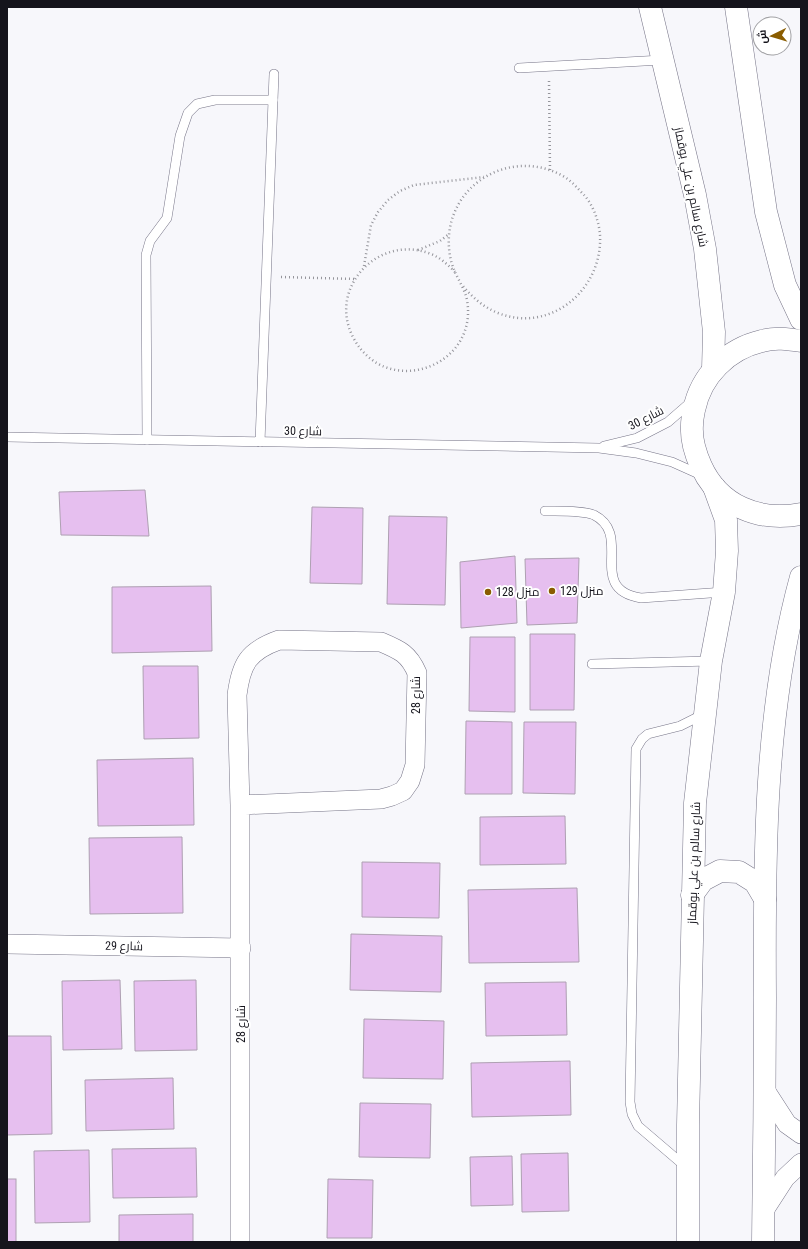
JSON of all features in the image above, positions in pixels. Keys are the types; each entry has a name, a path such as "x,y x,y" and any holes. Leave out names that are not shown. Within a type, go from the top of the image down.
{"main road":[{"name":"شارع سالم بن علي بوقماز","path":"650,7 694,195 705,249 714,332 713,369 706,378 697,397 692,424 695,452 710,482 726,520 727,551 724,592 711,661 695,803 692,895 688,1242"},
{"path":"736,7 766,212 785,285 801,319"},
{"path":"713,369 728,356 744,346 763,340 783,338 801,341"},
{"path":"710,482 726,498 740,507 755,513 771,516 801,514"},
{"path":"763,1242 765,899 771,745 786,644 801,577"},
{"path":"692,895 703,880 720,871 739,872 755,882 765,899"}],"street":[{"name":"شارع 28","path":"240,805 381,800 403,791 410,781 415,765 417,673 413,663 406,655 381,642 279,640 256,650 245,663 239,677 237,695 240,805 241,948 240,1242"},
{"name":"شارع 29","path":"7,944 241,948"},
{"path":"765,1090 787,1124 801,1134"},
{"path":"763,1212 784,1178 801,1163"}],"lane":[{"path":"519,68 662,60"},
{"path":"260,442 274,74"},
{"path":"146,440 146,255 150,241 167,218 180,136 188,113 197,104 216,100 273,100"},
{"name":"شارع 30","path":"599,448 637,438 668,422 697,397"},
{"name":"شارع 30","path":"7,438 599,448 636,453 672,462 710,482"},
{"path":"545,511 581,512 593,515 602,521 610,531 612,543 611,569 613,581 620,590 629,596 641,598 724,592"},
{"path":"592,664 711,661"},
{"path":"688,1168 638,1126 632,1114 630,1102 636,749 642,739 648,734 680,726 705,713"}],"path":[{"path":"548,67 550,170"},
{"path":"455,272 432,254 417,250 403,249 389,252 375,258 364,267 355,279 349,292 346,307 347,322 352,336 360,348 370,359 383,366 397,370 411,371 426,368 439,362 450,353 460,341 465,328 468,313 467,299 455,272 450,253 449,234 457,207 464,196 485,177 500,170 517,166 534,166 550,170 565,177 577,187 587,199 595,213 599,228 600,244 598,260 593,275 585,289 574,300 560,309 546,315 530,318 514,318 499,314 485,307 472,297 462,285"},
{"path":"364,267 371,225 378,212 388,200 400,191 414,184 485,177"},
{"path":"417,250 440,241 449,234"},
{"path":"266,276 355,279"}],"building":[{"path":"145,490 149,536 61,535 59,492"},
{"path":"312,507 363,508 362,584 310,583"},
{"path":"389,516 447,517 445,605 387,604"},
{"name":"منزل 128","path":"515,556 517,623 461,628 460,562"},
{"name":"منزل 129","path":"579,558 577,623 527,625 525,559"},
{"path":"211,586 212,651 112,653 112,587"},
{"path":"530,634 575,634 574,710 530,710"},
{"path":"470,637 515,637 515,712 469,711"},
{"path":"143,666 198,666 199,738 144,739"},
{"path":"466,721 512,722 512,794 465,794"},
{"path":"524,722 576,722 575,794 523,793"},
{"path":"193,758 194,825 98,826 97,760"},
{"path":"565,816 566,864 480,865 480,817"},
{"path":"182,837 183,913 90,914 89,838"},
{"path":"362,862 440,863 439,918 362,917"},
{"path":"577,888 579,962 469,963 468,890"},
{"path":"351,934 442,936 441,992 350,990"},
{"path":"120,980 122,1049 63,1050 62,981"},
{"path":"196,980 197,1050 135,1051 134,981"},
{"path":"566,982 567,1035 486,1036 485,983"},
{"path":"364,1019 444,1021 443,1079 363,1078"},
{"path":"7,1036 51,1036 52,1134 7,1135"},
{"path":"570,1061 571,1115 472,1117 471,1063"},
{"path":"173,1078 174,1129 86,1131 85,1080"},
{"path":"360,1103 431,1104 430,1158 359,1157"},
{"path":"196,1148 197,1197 113,1198 112,1149"},
{"path":"89,1150 90,1222 35,1223 34,1151"},
{"path":"568,1153 569,1211 522,1212 521,1154"},
{"path":"512,1156 513,1205 471,1206 470,1157"},
{"path":"7,1179 16,1179 16,1242 7,1242"},
{"path":"328,1179 373,1180 372,1238 327,1238"},
{"path":"193,1214 193,1242 119,1242 119,1215"}],"place":[{"name":"منزل 129","path":"552,591"},
{"name":"منزل 128","path":"488,592"}]}
